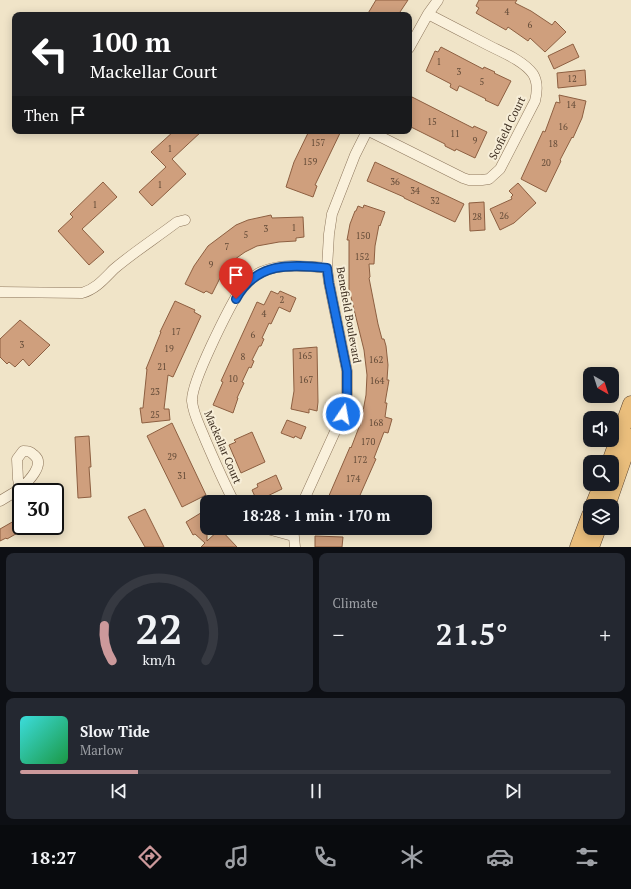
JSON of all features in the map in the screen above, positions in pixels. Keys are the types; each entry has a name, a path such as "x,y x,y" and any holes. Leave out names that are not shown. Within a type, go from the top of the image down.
{"highway":[{"path":"613,455 631,404"},
{"path":"609,499 631,437"},
{"path":"578,547 583,534"},
{"path":"591,547 595,535"}],"street":[{"path":"412,43 428,14 438,0"},
{"name":"Scofield Court","path":"374,134 457,176 469,180 489,179 500,169 515,143 535,101 536,85 533,75 524,65 508,55 428,14"},
{"name":"Benefield Boulevard","path":"306,495 343,414 347,396 347,371 327,268 329,234 332,214 355,155 366,134"},
{"path":"0,292 82,293 89,291 98,285 114,269 177,222 185,220"},
{"name":"Mackellar Court","path":"230,495 195,415 192,400 196,381 231,307 241,289 251,279 261,272 273,268 307,266 327,268"},
{"path":"0,501 12,494"},
{"path":"293,535 295,547"}],"building":[{"path":"376,0 408,0 400,12 369,12"},
{"path":"479,0 517,0 515,3 531,11 552,25 555,21 566,32 545,52 530,38 528,41 508,27 506,30 476,13 479,8 476,6"},
{"path":"573,44 579,57 554,69 548,56"},
{"path":"441,47 483,69 484,67 511,81 498,106 460,86 457,91 450,87 451,84 426,71 435,51 438,52"},
{"path":"585,70 586,85 558,88 557,73"},
{"path":"559,95 586,101 582,118 573,138 572,137 560,160 561,161 546,192 521,179 543,131 545,132 556,102 560,103"},
{"path":"412,97 473,128 474,126 487,132 475,158 456,149 455,151 445,146 445,144 412,128"},
{"path":"171,134 199,134 172,159 186,174 152,206 139,192 166,167 151,152"},
{"path":"308,134 340,134 315,185 317,186 313,197 286,187 294,162"},
{"path":"375,162 464,204 455,222 367,181"},
{"path":"103,182 117,197 82,229 104,252 89,265 58,231 73,217 70,214"},
{"path":"518,183 536,203 514,223 500,230 490,209 512,199 511,197 513,195 509,191"},
{"path":"484,202 485,230 470,231 469,203"},
{"path":"364,205 385,212 380,226 379,225 375,246 374,264 369,264 369,278 378,324 382,339 384,339 386,346 388,365 387,380 389,380 385,403 387,403 385,417 392,419 388,433 384,432 374,458 376,459 360,495 329,495 361,422 366,395 367,375 364,350 349,289 349,240 347,240 350,224 355,211 358,206 363,208"},
{"path":"271,215 272,218 303,217 304,237 296,238 296,241 257,246 245,252 231,262 221,276 212,294 206,291 204,293 185,284 194,266 208,246 236,225 248,220"},
{"path":"271,291 278,294 280,291 296,298 290,312 279,307 271,324 269,323 262,338 264,339 261,346 259,346 252,360 254,361 251,368 249,367 242,382 244,383 237,398 233,413 213,405 223,382 221,381 257,302 264,305"},
{"path":"175,301 195,310 194,312 201,316 173,377 168,375 164,409 169,409 170,420 142,423 140,408 143,408 146,369 160,332"},
{"path":"20,320 50,345 29,366 23,359 15,367 9,362 7,364 0,357 0,339"},
{"path":"317,347 317,411 309,409 309,413 291,409 294,391 293,349"},
{"path":"287,420 306,427 301,439 281,433"},
{"path":"172,423 206,495 200,495 200,498 182,507 147,436"},
{"path":"252,432 265,462 241,473 229,445 236,442 234,440"},
{"path":"89,436 91,497 78,498 75,437"},
{"path":"276,475 282,489 270,495 254,495 252,490 258,487 257,484"},
{"path":"145,509 164,547 145,547 128,517"},
{"path":"200,513 200,535 207,535 207,541 214,535 226,535 237,547 201,547 205,543 195,534 193,535 186,522"},
{"path":"12,522 12,535 14,535 0,541 0,529"},
{"path":"315,536 343,537 342,547 315,547"}],"route":[{"path":"236,299 241,289 261,272 273,268 307,266 327,268 347,371 347,396 343,414"}]}
